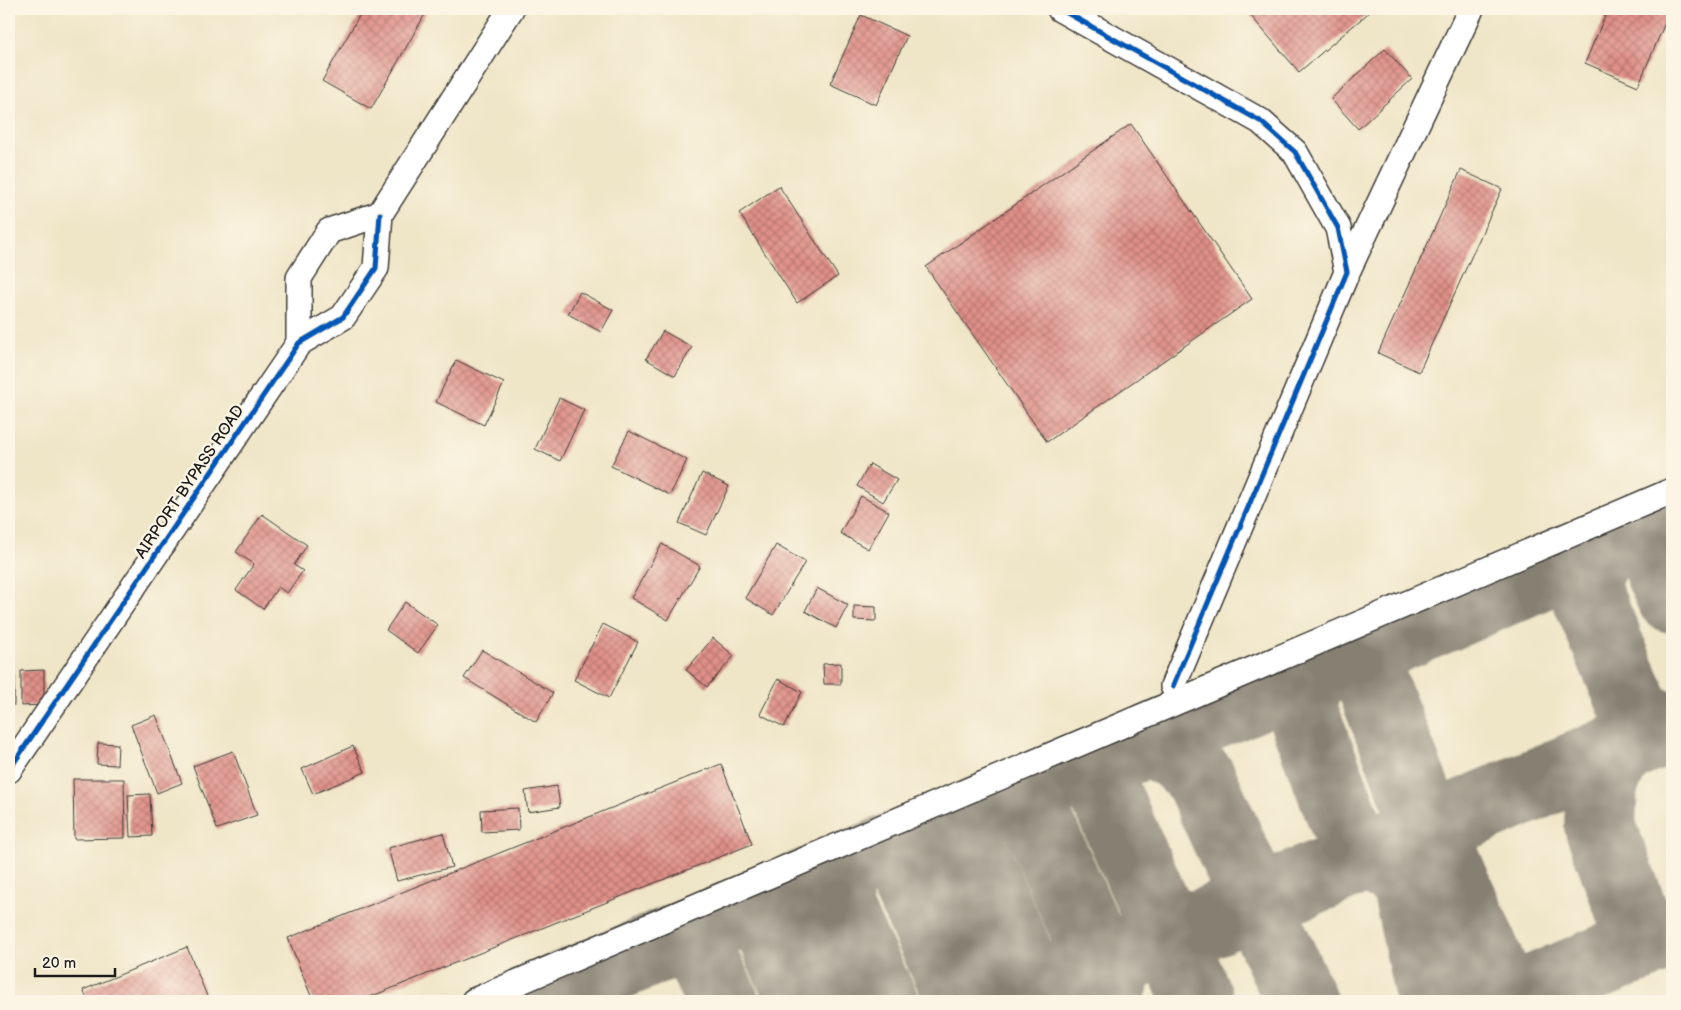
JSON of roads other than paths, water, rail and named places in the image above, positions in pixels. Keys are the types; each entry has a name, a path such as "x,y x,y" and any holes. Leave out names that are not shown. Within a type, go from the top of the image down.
{"street":[{"path":"299,343 299,278 329,231 380,214 511,9"},
{"path":"1060,9 1260,121 1295,152 1338,228 1347,272"},
{"path":"1172,686 1347,272 1472,9"},
{"name":"AIRPORT BYPASS ROAD","path":"9,770 299,343 343,317 376,268 380,214"},
{"path":"474,1001 1672,491"}]}
